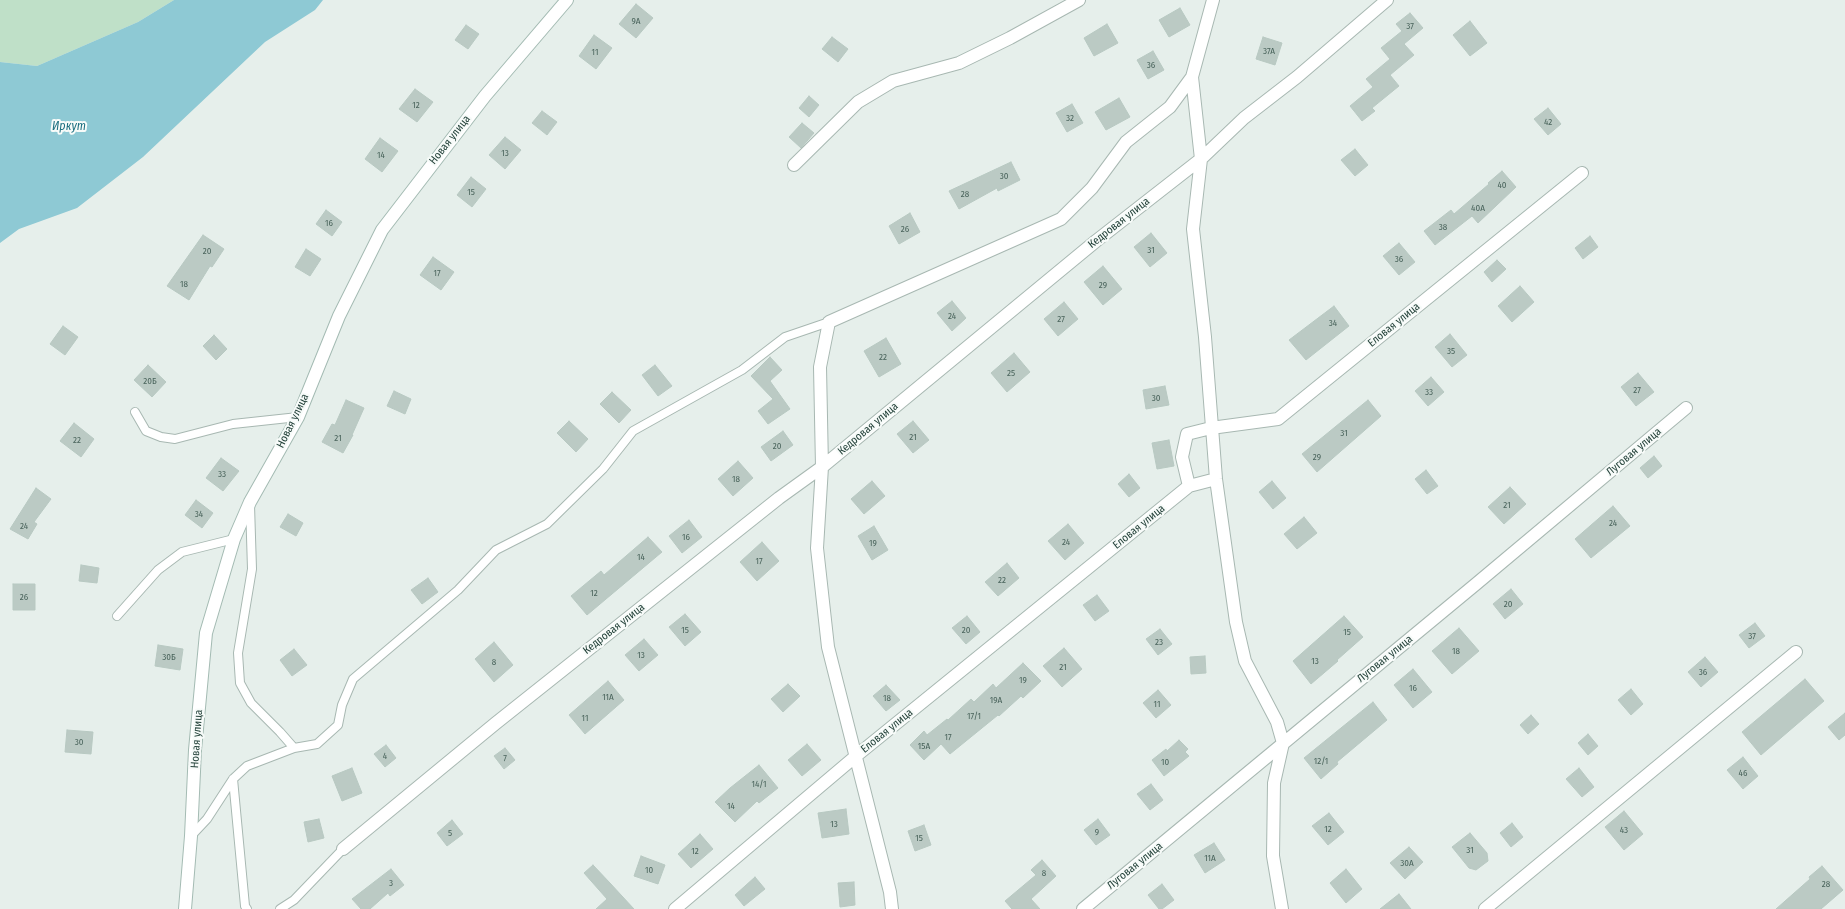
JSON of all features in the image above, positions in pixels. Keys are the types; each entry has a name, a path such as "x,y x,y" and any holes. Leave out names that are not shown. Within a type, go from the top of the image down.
{"street":[{"name":"Новая улица","path":"185,909 192,836 195,750 206,633 234,539 250,502 298,417 339,316 382,230 485,96 567,0"},
{"path":"794,165 858,102 893,81 959,63 1036,24 1079,0"},
{"path":"892,909 890,892 828,647 817,548 822,467 820,367 829,322 1061,218 1092,188 1126,142 1170,107 1192,77 1213,0"},
{"name":"Кедровая улица","path":"343,849 496,723 767,507 822,467 1096,241 1201,159 1244,118 1297,77 1387,0"},
{"path":"1192,77 1201,159 1193,229 1205,337 1216,479 1236,622 1245,661 1277,722 1283,743 1274,783 1273,849 1282,909"},
{"name":"Еловая улица","path":"674,909 856,756 1189,486 1182,457 1187,434 1211,428 1278,419 1582,173"},
{"name":"Луговая улица","path":"1083,909 1686,408"},
{"path":"1189,486 1216,479"},
{"path":"1485,909 1796,652"}],"lane":[{"path":"192,836 207,819 233,779 247,766 294,748 317,744 333,730 338,725 342,705 353,678 458,590 496,550 547,524 603,469 633,431 742,370 785,336 829,322"},
{"path":"135,412 146,431 161,437 175,439 233,424 298,417"},
{"path":"250,502 252,569 238,653 240,683 251,703 294,748"},
{"path":"117,616 158,570 182,552 234,539"},
{"path":"233,779 245,906 247,909"},
{"path":"280,909 294,900 343,849"}],"green space":[{"path":"0,0 174,0 138,22 37,66 0,62"}],"water":[{"name":"Иркут","path":"174,0 323,0 315,10 265,42 143,157 77,208 19,229 0,243 0,62 37,66 138,22"}],"building":[{"path":"636,4 653,18 636,38 619,24"},
{"path":"1180,8 1190,25 1169,37 1159,20"},
{"path":"1410,13 1423,28 1404,44 1414,55 1390,75 1399,86 1372,108 1375,111 1362,121 1350,106 1373,87 1366,79 1390,59 1381,48 1402,31 1396,24"},
{"path":"1470,21 1487,43 1470,56 1453,35"},
{"path":"1107,24 1118,43 1094,56 1084,38"},
{"path":"466,25 479,34 468,49 455,40"},
{"path":"594,35 612,48 596,69 579,56"},
{"path":"832,37 848,49 838,62 822,49"},
{"path":"1263,37 1282,43 1275,65 1256,59"},
{"path":"1153,51 1164,70 1148,79 1137,60"},
{"path":"415,89 433,102 417,122 399,109"},
{"path":"809,96 819,105 809,117 799,108"},
{"path":"1119,98 1130,117 1106,130 1095,112"},
{"path":"1072,104 1083,123 1067,132 1056,113"},
{"path":"1548,108 1561,124 1548,135 1534,119"},
{"path":"542,111 557,122 547,135 532,123"},
{"path":"802,123 814,133 801,148 789,137"},
{"path":"505,137 521,150 505,169 489,155"},
{"path":"380,138 398,151 382,172 365,159"},
{"path":"1355,149 1368,165 1355,176 1341,160"},
{"path":"1011,162 1020,180 998,191 997,188 959,209 949,191"},
{"path":"1502,171 1516,187 1478,223 1472,216 1435,245 1424,231 1451,210 1454,214"},
{"path":"471,177 486,189 472,207 457,195"},
{"path":"326,210 342,222 332,236 316,224"},
{"path":"910,213 920,232 899,244 889,226"},
{"path":"1151,233 1167,253 1150,267 1134,247"},
{"path":"203,235 224,249 212,267 210,266 189,300 167,286"},
{"path":"1590,236 1598,247 1583,259 1575,248"},
{"path":"1399,243 1415,262 1399,275 1383,256"},
{"path":"306,249 321,259 310,276 295,267"},
{"path":"433,257 454,272 441,290 420,275"},
{"path":"1497,260 1506,269 1492,282 1484,272"},
{"path":"1103,266 1122,289 1103,305 1084,282"},
{"path":"1520,286 1534,302 1512,322 1498,306"},
{"path":"952,301 966,318 952,331 937,313"},
{"path":"1064,302 1078,319 1058,336 1044,319"},
{"path":"1334,306 1349,326 1306,360 1289,340"},
{"path":"63,326 78,337 65,355 50,344"},
{"path":"1450,334 1467,355 1452,367 1435,347"},
{"path":"214,335 227,349 216,360 203,346"},
{"path":"886,338 901,364 879,377 864,351"},
{"path":"1014,353 1030,372 1007,392 991,373"},
{"path":"770,357 782,370 770,381 790,409 768,424 758,411 773,399 751,376"},
{"path":"148,365 166,382 152,397 134,380"},
{"path":"655,365 672,386 658,396 642,375"},
{"path":"1638,373 1654,392 1636,406 1621,387"},
{"path":"1431,377 1444,392 1428,406 1415,391"},
{"path":"1165,386 1169,405 1146,409 1143,390"},
{"path":"394,391 411,399 405,414 387,406"},
{"path":"612,392 631,410 619,423 600,404"},
{"path":"346,400 364,408 353,435 343,453 322,442 332,424 335,425"},
{"path":"1368,400 1381,416 1317,472 1302,454"},
{"path":"569,421 588,439 576,452 557,433"},
{"path":"913,421 929,440 913,453 897,434"},
{"path":"74,423 94,439 81,457 60,441"},
{"path":"783,431 793,445 771,461 761,447"},
{"path":"1169,440 1174,466 1157,469 1152,443"},
{"path":"1654,456 1662,466 1648,478 1640,468"},
{"path":"221,458 239,471 223,491 206,478"},
{"path":"738,461 753,478 733,496 718,479"},
{"path":"1426,470 1438,486 1427,494 1415,479"},
{"path":"1129,474 1140,488 1129,497 1118,484"},
{"path":"872,481 885,496 864,514 851,499"},
{"path":"1272,481 1286,498 1273,509 1259,492"},
{"path":"1510,487 1526,504 1504,524 1488,507"},
{"path":"36,488 51,499 34,522 37,524 28,539 10,529"},
{"path":"196,500 213,513 202,528 185,515"},
{"path":"1613,506 1630,526 1591,558 1575,539"},
{"path":"288,514 303,523 296,536 280,527"},
{"path":"1304,517 1317,533 1297,549 1284,534"},
{"path":"689,520 702,537 682,553 669,536"},
{"path":"1068,524 1084,543 1065,560 1048,541"},
{"path":"874,526 888,550 872,560 858,536"},
{"path":"648,537 662,552 587,615 571,596 601,571 604,575"},
{"path":"762,542 779,561 757,581 740,562"},
{"path":"1007,563 1019,578 998,596 985,582"},
{"path":"81,565 99,568 97,583 79,581"},
{"path":"428,578 438,592 422,604 411,590"},
{"path":"13,584 35,584 35,610 13,610"},
{"path":"1511,589 1523,604 1505,619 1493,604"},
{"path":"1097,595 1109,611 1095,621 1083,605"},
{"path":"685,614 701,632 685,646 669,627"},
{"path":"967,616 980,632 966,644 952,628"},
{"path":"1344,616 1363,637 1311,684 1293,661"},
{"path":"1755,623 1765,636 1749,648 1739,635"},
{"path":"1459,628 1479,651 1452,674 1432,651"},
{"path":"1160,629 1172,644 1158,655 1146,639"},
{"path":"644,639 658,655 639,671 625,655"},
{"path":"494,642 513,665 494,682 475,659"},
{"path":"158,645 183,649 180,670 155,666"},
{"path":"1064,648 1082,669 1062,687 1043,666"},
{"path":"294,649 307,665 292,676 280,660"},
{"path":"1205,656 1206,673 1191,674 1190,657"},
{"path":"1705,657 1718,672 1701,687 1688,672"},
{"path":"1023,663 1041,681 1023,698 1021,696 999,716 998,715 950,754 941,744 924,760 910,745 924,731 927,735 947,719 948,720 971,699 974,702 993,684 996,688"},
{"path":"1413,669 1432,692 1413,708 1394,685"},
{"path":"1805,679 1824,701 1761,755 1742,732"},
{"path":"608,681 624,700 585,734 569,715"},
{"path":"788,684 800,696 783,712 771,699"},
{"path":"886,685 900,700 886,711 873,696"},
{"path":"1631,689 1643,704 1631,715 1618,700"},
{"path":"1158,690 1171,705 1156,718 1143,703"},
{"path":"1373,702 1387,720 1337,762 1338,764 1321,779 1304,758"},
{"path":"1845,713 1845,735 1839,740 1828,727"},
{"path":"1531,715 1539,724 1528,734 1520,725"},
{"path":"67,730 93,732 91,754 65,752"},
{"path":"1588,734 1598,746 1588,755 1578,743"},
{"path":"1179,740 1188,749 1185,752 1189,756 1164,776 1152,760 1166,749 1167,751"},
{"path":"807,744 821,760 802,776 788,760"},
{"path":"386,745 396,758 385,767 374,754"},
{"path":"505,748 515,760 504,769 494,756"},
{"path":"1743,757 1758,776 1743,789 1727,770"},
{"path":"759,765 778,788 759,803 757,801 735,822 715,802"},
{"path":"352,768 362,793 342,801 332,776"},
{"path":"1579,768 1594,787 1582,797 1566,779"},
{"path":"1151,784 1163,800 1150,810 1137,794"},
{"path":"846,809 849,834 822,838 818,813"},
{"path":"1624,811 1643,834 1624,850 1605,827"},
{"path":"1329,813 1344,832 1328,845 1312,826"},
{"path":"319,819 324,838 308,842 304,822"},
{"path":"1098,819 1110,835 1096,845 1084,830"},
{"path":"452,820 463,834 447,846 437,833"},
{"path":"1512,823 1523,837 1511,847 1500,833"},
{"path":"924,825 931,845 915,851 908,831"},
{"path":"1470,833 1487,853 1488,861 1476,870 1469,868 1452,847"},
{"path":"700,834 713,849 691,868 678,854"},
{"path":"1214,843 1225,860 1205,873 1194,855"},
{"path":"1409,847 1423,862 1405,879 1390,863"},
{"path":"641,856 665,865 658,884 634,876"},
{"path":"1042,860 1056,876 1031,899 1040,909 1012,909 1005,901 1036,875 1031,870"},
{"path":"593,865 634,909 596,909 607,899 584,873"},
{"path":"1822,866 1843,890 1821,909 1776,909 1810,879 1809,877"},
{"path":"391,869 404,885 390,896 388,893 370,909 361,909 352,899"},
{"path":"1346,869 1362,889 1346,903 1330,883"},
{"path":"755,877 765,889 744,906 735,895"},
{"path":"854,882 855,905 840,907 838,883"},
{"path":"1162,884 1174,900 1162,909 1159,909 1148,895"},
{"path":"1399,894 1411,909 1380,909"}]}
